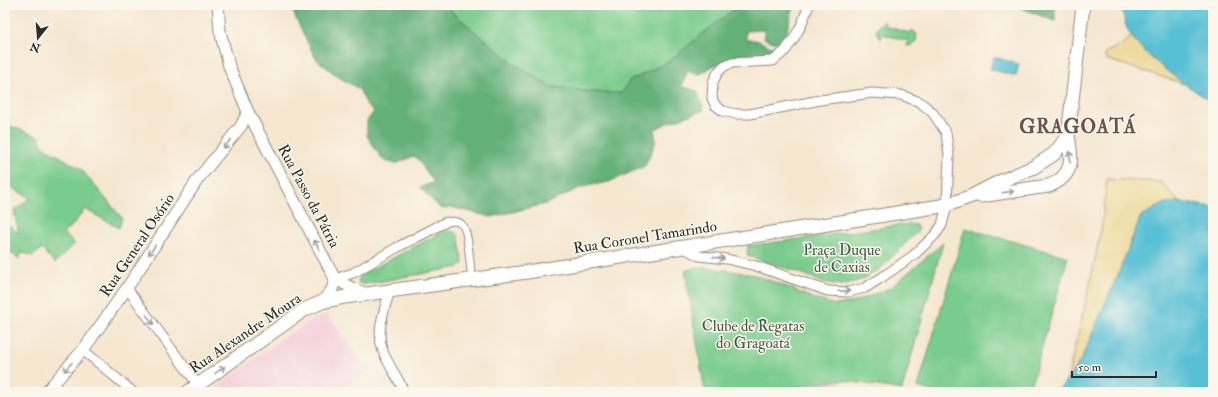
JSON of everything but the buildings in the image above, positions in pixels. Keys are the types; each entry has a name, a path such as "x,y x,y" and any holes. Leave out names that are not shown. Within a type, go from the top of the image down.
{"main road":[{"path":"1063,177 1070,166 1071,156 1068,136 1083,5"},
{"name":"Rua Coronel Tamarindo","path":"322,302 341,297 527,272 948,205 972,196 999,182 1034,167 1054,154 1068,136"},
{"path":"1049,157 1055,159 1059,164 1063,177"},
{"path":"1034,167 1034,178 1043,187"},
{"name":"Rua Coronel Tamarindo","path":"972,196 1043,187 1054,184 1063,177"},
{"name":"Rua Alexandre Moura","path":"193,389 304,310 322,302"}],"street":[{"name":"Rua Passo da Pátria","path":"218,5 220,31 229,66 248,112 335,279"},
{"path":"682,247 699,256 727,259 756,266 828,291 848,292 865,288 882,278 914,255 935,235 942,225 948,205 949,155 946,132 933,113 920,102 902,95 872,93 820,100 750,114 736,114 723,111 715,105 712,98 713,82 718,72 723,67 732,63 773,60 785,50 793,40 801,26 809,5"},
{"name":"Rua General Osório","path":"46,392 83,350 127,288 198,179 241,126 248,112"},
{"path":"241,126 256,128"},
{"path":"335,279 353,273 398,247 446,222 452,221 458,222 464,226 472,280"},
{"path":"335,279 354,290 367,294"},
{"path":"322,302 332,290 335,279"},
{"path":"127,288 193,389"},
{"path":"390,290 380,327 379,339 384,355 404,392"},
{"path":"83,350 133,392"}],"shaded area":[{"path":"327,314 370,371 345,387 349,392 210,392 285,336 310,321"},
{"path":"842,380 843,392 762,392"}],"green space":[{"path":"290,5 448,5 454,14 512,62 549,86 591,92 622,93 629,81 670,61 740,5 794,5 786,34 775,43 764,38 764,30 746,31 746,40 756,40 774,48 763,54 740,55 713,66 699,75 688,71 681,86 697,91 704,110 667,123 654,130 656,141 645,166 609,182 582,187 546,204 491,217 451,207 441,209 420,188 434,182 415,156 395,164 383,160 367,136 367,121 374,111 368,107 359,89 340,78 316,59"},
{"path":"448,5 740,5 670,61 629,81 622,93 591,92 549,86 512,62 454,14"},
{"path":"1017,5 1055,5 1055,21 1018,7"},
{"path":"884,22 885,26 910,33 912,30 917,34 916,42 907,46 908,41 882,34 881,39 877,34 877,29 881,23"},
{"path":"5,124 39,137 42,146 81,169 122,218 119,228 85,209 72,226 63,233 75,244 55,263 41,249 33,256 22,252 19,259 5,248 5,230 11,226 19,234 14,211 30,198 5,184"},
{"name":"Praça Duque de Caxias","path":"909,224 916,225 919,230 880,269 864,279 842,285 822,282 801,273 748,256 747,252 748,246"},
{"path":"965,228 1068,257 1029,392 934,392 918,387"},
{"path":"442,232 454,232 458,235 463,262 459,267 366,284 361,284 358,282 363,274"},
{"name":"Clube de Regatas do Gragoatá","path":"943,243 902,390 842,380 762,392 705,392 685,271 697,267 755,275 788,287 812,298 835,305 854,302 890,288"}],"sand":[{"path":"1132,36 1153,58 1184,84 1106,59 1105,53 1121,45"},
{"path":"1107,179 1161,182 1179,202 1166,203 1141,216 1119,272 1081,360 1067,380 1102,225"}],"water":[{"path":"1122,5 1213,5 1213,103 1159,65 1140,47 1126,26"},
{"path":"994,57 1019,64 1016,76 990,69"},
{"path":"1179,202 1213,207 1213,392 1057,392 1081,360 1119,272 1141,216 1166,203"}],"district":[{"name":"GRAGOATÁ","path":"1078,126"}]}
